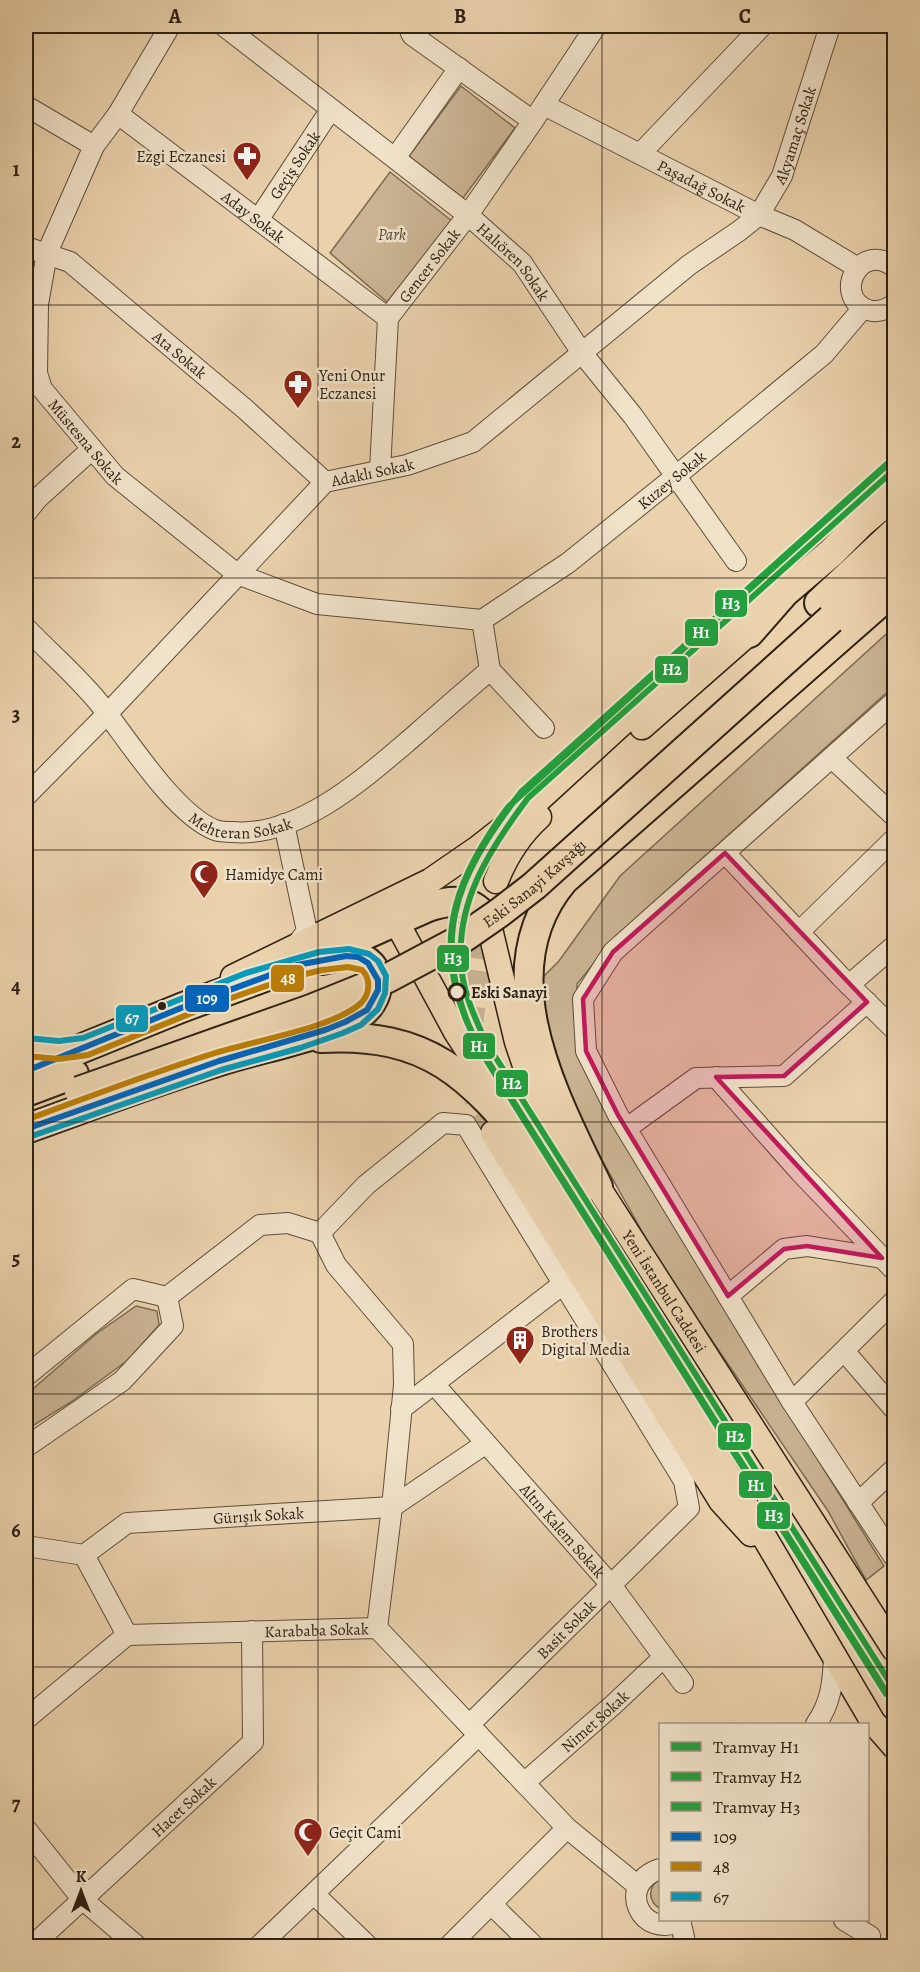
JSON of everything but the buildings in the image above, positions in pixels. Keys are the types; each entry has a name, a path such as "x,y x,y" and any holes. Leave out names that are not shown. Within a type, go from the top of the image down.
{"highway":[{"path":"749,633 785,592 831,554 861,522 894,495"},
{"path":"749,633 894,515"},
{"path":"825,611 894,533"},
{"path":"825,611 894,563"},
{"path":"597,1187 553,1089 543,1061 530,1009 529,960 539,922 550,899 564,880 894,590"},
{"name":"Eski Sanayi Kavşağı","path":"76,1083 363,968 408,948 453,921 500,891 544,855 825,611"},
{"path":"26,1071 181,1008 296,956 396,921 428,907 448,901 466,903 482,914"},
{"path":"26,1129 219,1061 325,1030 367,1010 378,990 378,980 368,963 358,957 296,956"},
{"path":"290,1041 368,1038 393,1042 416,1050 448,1067 476,1088 497,1108 533,1153"},
{"path":"26,1092 76,1083"},
{"path":"26,1112 76,1083"}],"main road":[{"path":"296,956 455,866 511,824 759,599 861,522"},
{"path":"496,881 507,857 526,829 749,633"},
{"name":"Yeni İstanbul Caddesi","path":"482,914 490,933 517,1042 530,1080 558,1132 888,1622 894,1649"},
{"path":"396,921 456,1032 533,1153 729,1476 834,1657 870,1724 894,1746"},
{"path":"26,1047 49,1050 82,1048"},
{"path":"493,1132 721,1501 785,1572"}],"street":[{"name":"Müstesna Sokak","path":"170,26 118,114 94,146 46,253 31,374 116,476 237,574 317,604 482,620"},
{"name":"Halıören Sokak","path":"224,26 468,215 522,263 582,353 633,416 736,561"},
{"name":"Paşadağ Sokak","path":"408,26 412,35 459,68 538,113 640,154 759,215 795,230 858,268"},
{"name":"Gencer Sokak","path":"380,471 388,318 468,215 596,26"},
{"path":"640,154 762,26"},
{"name":"Akyamaç Sokak","path":"739,231 759,215 782,176 831,26"},
{"path":"395,158 459,68"},
{"path":"26,106 94,146"},
{"name":"Geçiş Sokak","path":"258,220 331,108"},
{"name":"Aday Sokak","path":"118,114 388,318"},
{"name":"Adaklı Sokak","path":"26,796 107,714 325,482 407,465 473,442 689,265 739,231"},
{"name":"Ata Sokak","path":"26,246 70,262 245,409 325,482"},
{"path":"894,266 886,261 868,261 858,268 851,279 852,295 863,308 879,311 894,304"},
{"name":"Kuzey Sokak","path":"482,620 568,563 676,476 824,354 863,308"},
{"path":"26,513 38,498 92,449"},
{"path":"482,620 490,670 544,728"},
{"name":"Mehteran Sokak","path":"26,628 98,702 157,779 190,814 216,831 249,833 284,824 327,804 360,782 490,670"},
{"path":"894,702 614,952 583,999 586,1051 627,1128 792,1402 894,1557"},
{"path":"831,758 894,816"},
{"path":"284,824 308,931 296,956"},
{"path":"799,932 894,839"},
{"path":"725,853 894,1029"},
{"path":"849,984 894,946"},
{"path":"627,1128 696,1078 784,1076 867,1002"},
{"path":"716,1077 800,1172 888,1264"},
{"path":"320,1233 366,1185 443,1123 466,1125 563,1284 401,1409"},
{"path":"167,1297 260,1225 288,1223 320,1233 336,1265 403,1344 404,1385 377,1628"},
{"path":"728,1296 784,1249 807,1246 888,1264"},
{"name":"Basit Sokak","path":"259,1947 474,1730 611,1585 690,1508 684,1481 563,1284"},
{"path":"26,1376 133,1289 167,1297"},
{"path":"26,1447 122,1381 173,1326 167,1297"},
{"path":"792,1402 894,1301"},
{"path":"845,1352 894,1408"},
{"name":"Altın Kalem Sokak","path":"434,1384 611,1585 683,1683"},
{"path":"392,1507 485,1444"},
{"path":"858,1503 894,1469"},
{"name":"Gürışık Sokak","path":"84,1555 127,1523 392,1507"},
{"path":"26,1546 84,1555 127,1635 26,1719"},
{"name":"Karababa Sokak","path":"127,1635 377,1628 567,1828 638,1886"},
{"name":"Hacet Sokak","path":"32,1947 253,1742 252,1631"},
{"name":"Nimet Sokak","path":"524,1783 614,1705 664,1657"},
{"path":"817,1723 825,1712 832,1687 834,1657"},
{"path":"449,1947 567,1828"},
{"path":"26,1829 82,1899 137,1947"},
{"path":"659,1870 643,1878 638,1886 637,1905 648,1920 657,1924 666,1925 677,1921"},
{"path":"314,1894 368,1947"},
{"path":"491,1904 534,1947"},
{"path":"680,1921 686,1947"},
{"path":"846,1921 870,1936 871,1947"}],"highlighted area":[{"path":"725,853 867,1002 784,1076 716,1077 882,1258 807,1246 784,1249 728,1296 618,1115 586,1051 583,999 613,952"}],"green space":[{"path":"461,86 515,128 463,198 409,156"},
{"name":"Park","path":"390,172 452,221 387,302 330,253"},
{"path":"894,627 894,686 616,936 577,984 577,1032 590,1079 736,1328 884,1566 866,1580 828,1511 662,1267 578,1117 543,1022 542,978 559,961 620,876"},
{"path":"136,1306 157,1311 159,1325 128,1360 71,1402 26,1430 26,1395 96,1334"},
{"path":"659,1880 659,1908 651,1898 651,1890"}],"tunnel":[{"path":"493,1133 480,1111 471,1083 468,1044 484,933 496,881"}],"tram line":[{"name":"H1","path":"894,459 508,807 476,856 464,881 451,932 451,959 455,987 468,1025 481,1050 894,1704"},
{"name":"H3","path":"886,1694 478,1047 463,1009 454,975 452,943 455,913 464,884 479,854 521,792 888,463"},
{"name":"H2","path":"894,470 528,798 500,838 477,880 463,924 461,948 462,973 466,991 486,1042 894,1689"}],"transit line":[{"name":"67","path":"27,1038 59,1041 83,1038 246,973 319,952 349,949 369,954 378,961 386,976 385,993 378,1009 361,1025 300,1048 221,1070 29,1137"},
{"name":"109","path":"26,1071 181,1008 297,965 346,956 358,957 368,963 378,980 378,990 367,1010 345,1022 219,1061 26,1129"},
{"name":"48","path":"26,1056 59,1059 88,1055 214,1004 289,978 322,970 348,967 362,970 368,982 366,995 361,1003 332,1020 191,1061 26,1120"}],"place":[{"name":"Ezgi Eczanesi","path":"247,182"},
{"name":"Yeni Onur Eczanesi","path":"298,410"},
{"name":"Hamidye Cami","path":"204,900"},
{"name":"Eski Sanayi","path":"457,992"},
{"name":"Brothers Digital Media","path":"520,1366"},
{"name":"Geçit Cami","path":"308,1858"}]}
